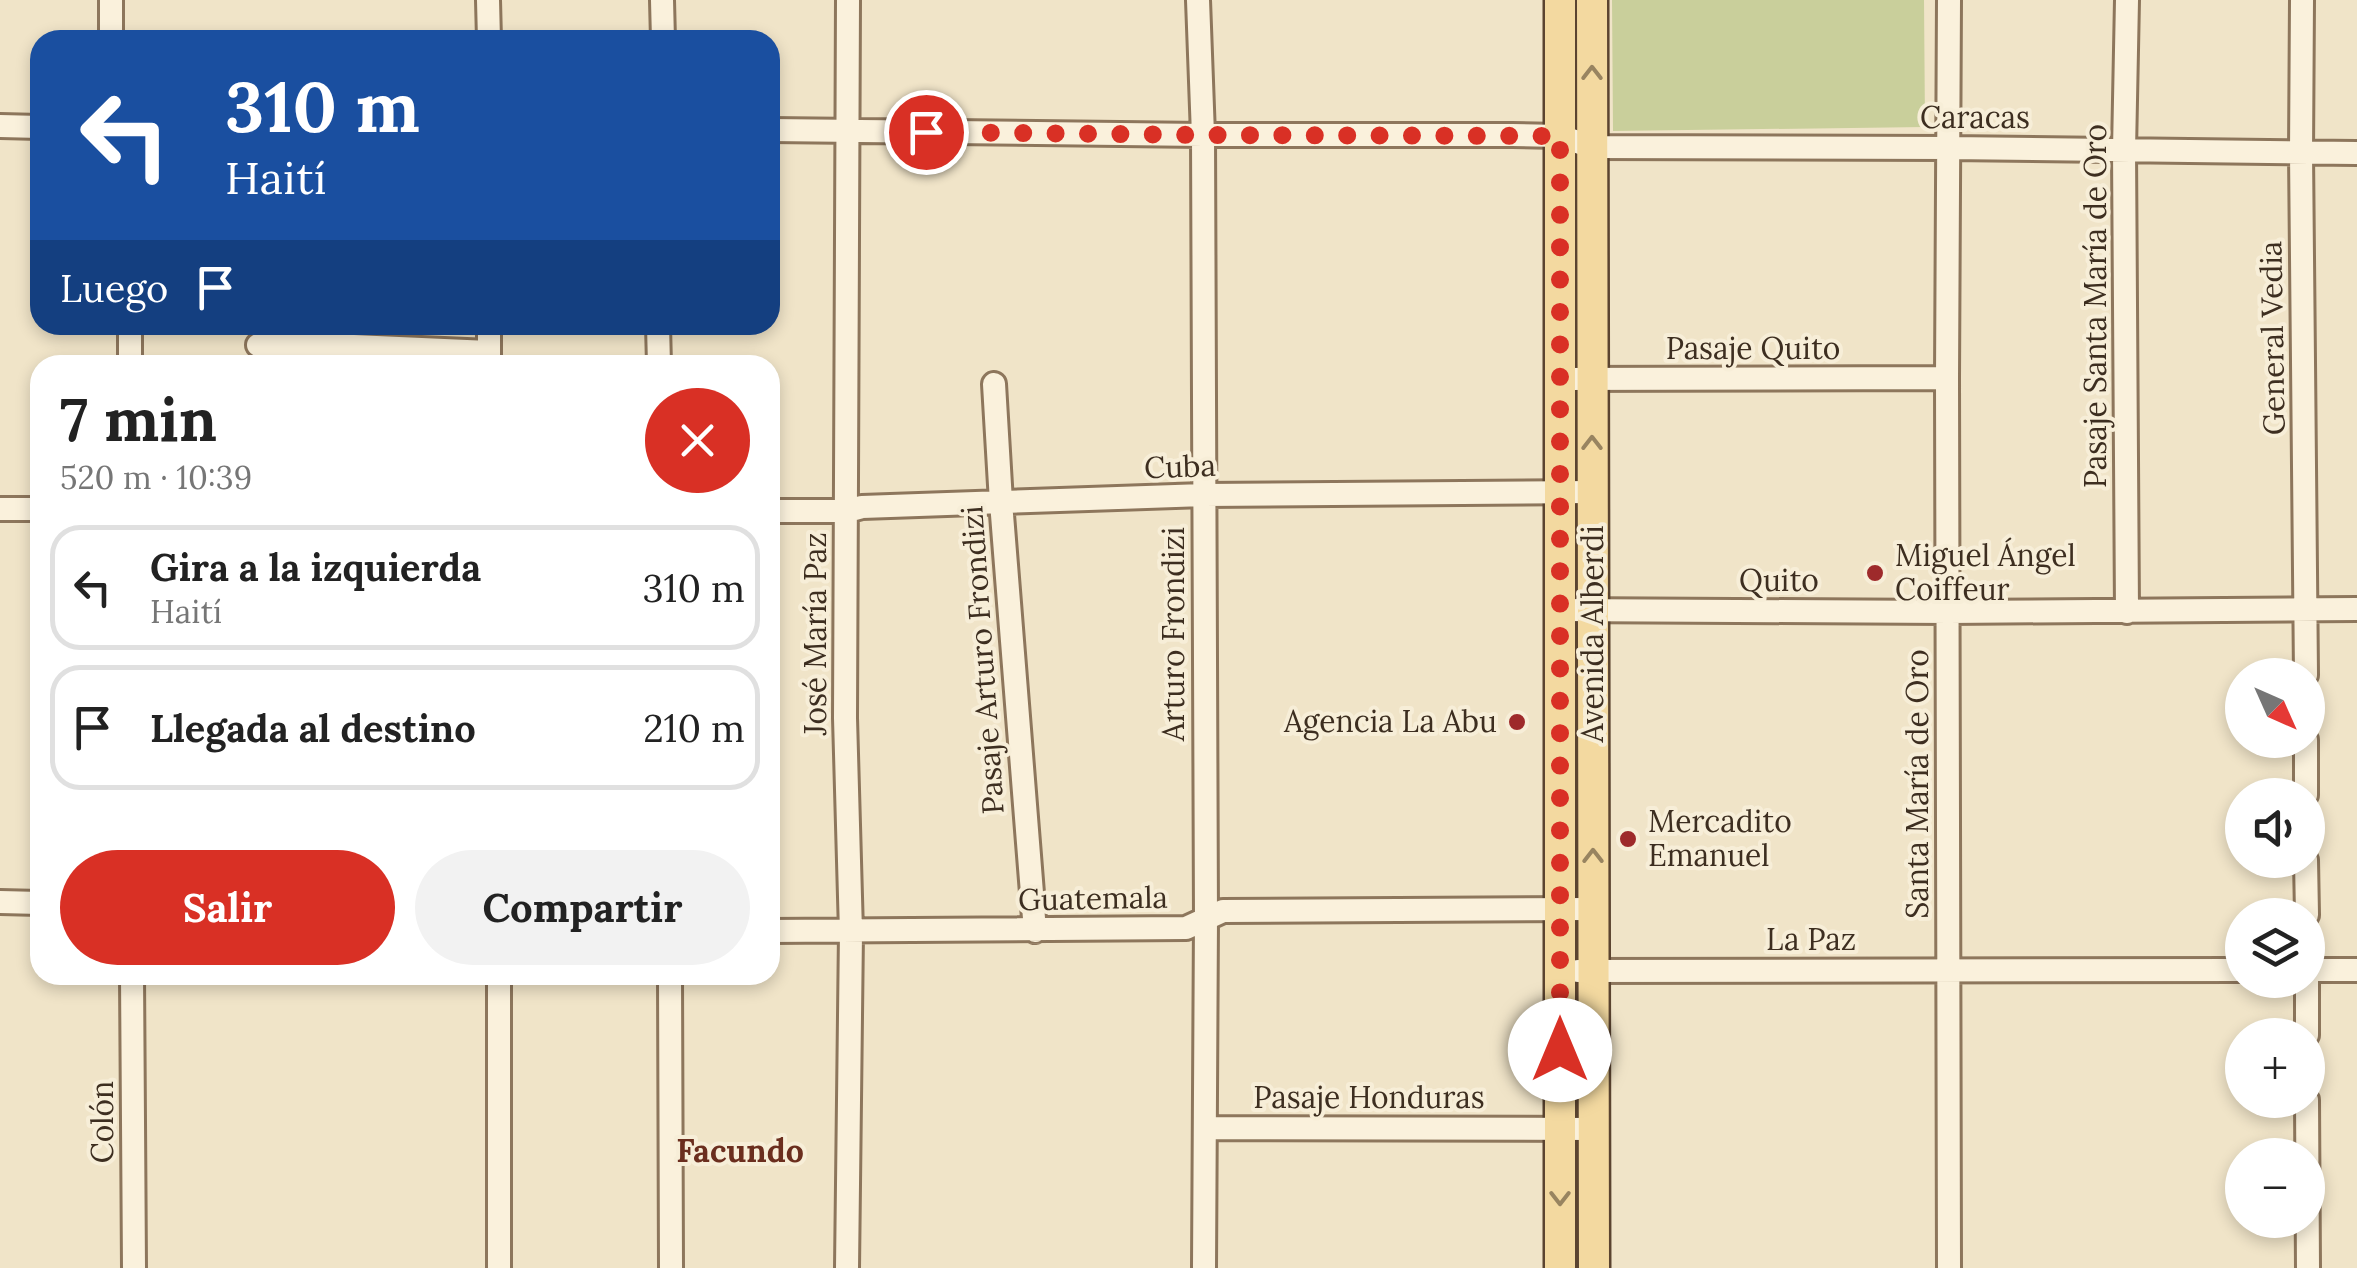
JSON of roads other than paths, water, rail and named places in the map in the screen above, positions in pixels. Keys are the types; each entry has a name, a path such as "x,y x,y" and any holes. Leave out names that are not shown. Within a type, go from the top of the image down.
{"main road":[{"name":"Avenida Alberdi","path":"1560,0 1560,1268"},
{"name":"Avenida Alberdi","path":"1592,0 1594,1268"}],"street":[{"path":"111,0 111,30"},
{"path":"488,0 489,30"},
{"path":"662,0 663,30"},
{"name":"José María Paz","path":"847,1268 851,932 845,718 848,0"},
{"name":"Arturo Frondizi","path":"1198,0 1203,135 1204,1268"},
{"name":"Santa María de Oro","path":"1949,1268 1950,0"},
{"name":"Pasaje Santa María de Oro","path":"2127,0 2127,612"},
{"name":"General Vedia","path":"2302,0 2306,658"},
{"path":"0,126 30,127"},
{"name":"Caracas","path":"780,130 1560,136 1592,146 2357,154"},
{"path":"258,345 331,335 468,355"},
{"name":"Pasaje Quito","path":"1560,379 1947,378"},
{"name":"Pasaje Arturo Frondizi","path":"994,384 1035,930"},
{"name":"Cuba","path":"780,511 1204,496 1592,492"},
{"path":"0,508 30,509"},
{"name":"Quito","path":"1560,610 2357,609"},
{"path":"0,902 30,903"},
{"name":"Guatemala","path":"780,931 1186,928 1223,911 1593,909"},
{"name":"La Paz","path":"1560,971 2225,970"},
{"path":"2325,970 2357,970"},
{"name":"Colón","path":"132,985 134,1268"},
{"path":"499,985 499,1268"},
{"path":"670,985 671,1268"},
{"path":"2308,1118 2308,1268"},
{"name":"Pasaje Honduras","path":"1205,1128 1593,1129"}],"place":[{"name":"Miguel Ángel Coiffeur","path":"1875,573"},
{"name":"Agencia La Abu","path":"1517,722"},
{"name":"Mercadito Emanuel","path":"1628,839"}],"district":[{"name":"Facundo","path":"740,1151"}]}
